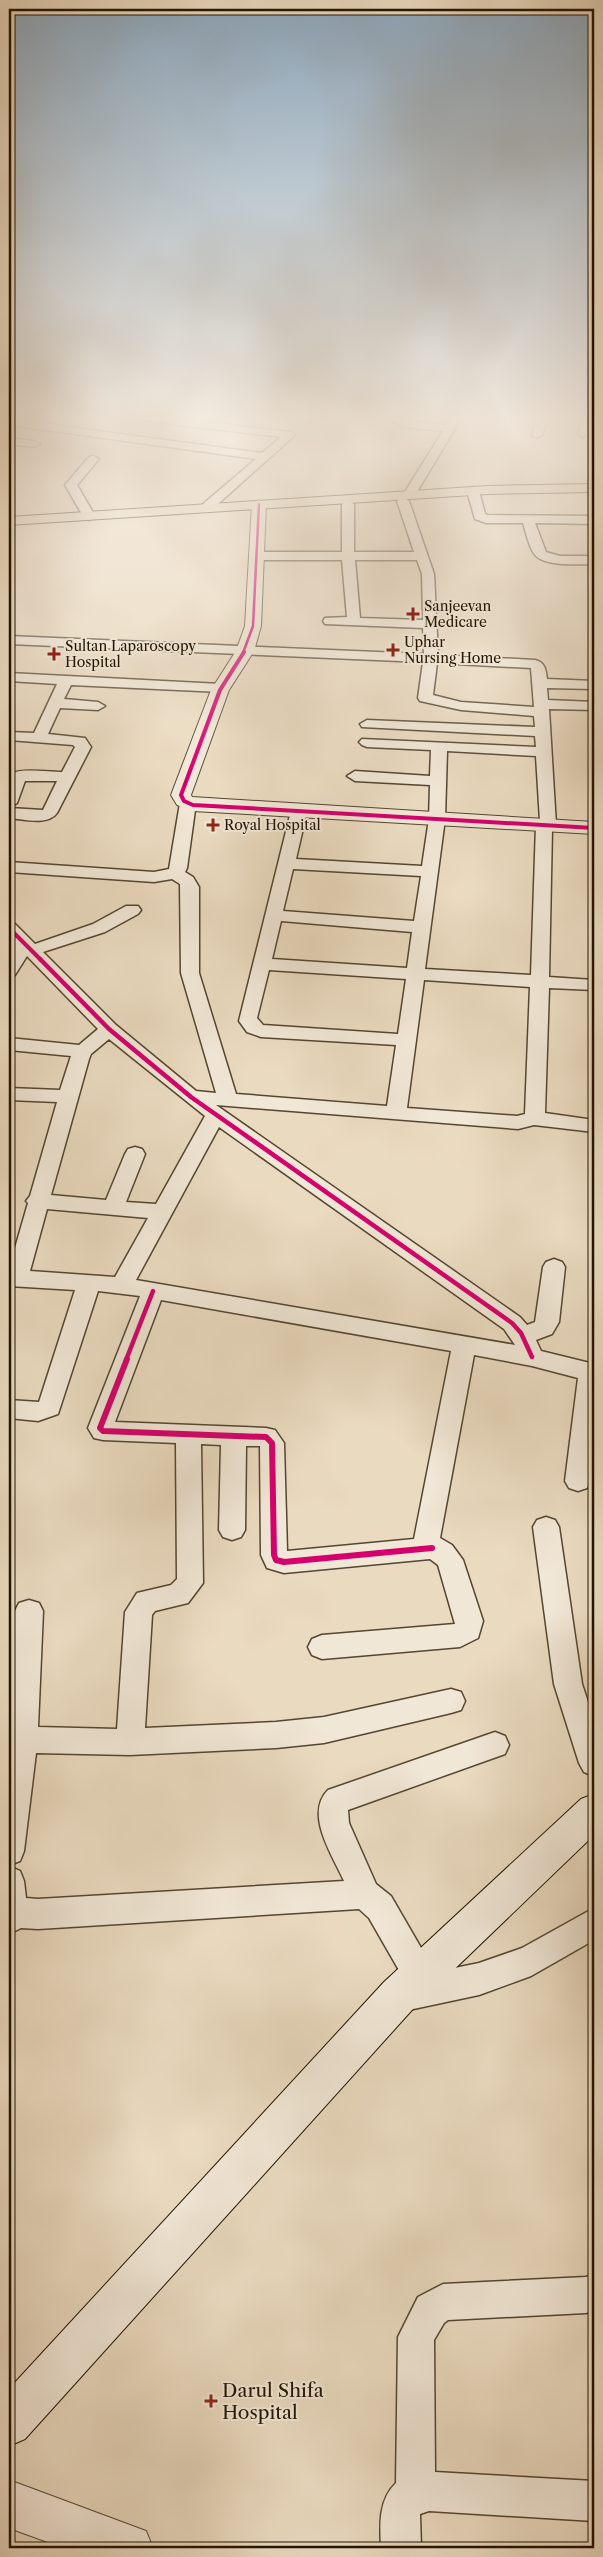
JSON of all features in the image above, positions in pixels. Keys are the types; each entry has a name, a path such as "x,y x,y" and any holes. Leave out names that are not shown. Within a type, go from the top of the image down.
{"street":[{"path":"257,536 255,611 245,650 221,688 181,795 188,803 594,828"},
{"path":"348,536 354,622"},
{"path":"417,536 428,574 431,658 425,696 428,699 461,706 541,710 594,718"},
{"path":"534,536 541,554 544,556 556,559 594,560"},
{"path":"257,556 422,556"},
{"path":"330,621 430,624"},
{"path":"11,645 245,650 531,663 538,666 543,732 546,825 539,982 536,1112 533,1118"},
{"path":"9,677 221,688"},
{"path":"39,738 66,680"},
{"path":"56,703 96,712 109,682"},
{"path":"540,683 594,685"},
{"path":"541,710 594,706"},
{"path":"367,724 543,732"},
{"path":"396,1114 437,819 442,728"},
{"path":"9,736 73,740 82,744 49,813 45,815 9,814"},
{"path":"367,742 544,752"},
{"path":"9,803 19,776 27,774 67,777"},
{"path":"355,776 438,781"},
{"path":"9,867 154,877 175,873 179,868 188,803"},
{"path":"299,811 248,1018 253,1028 407,1040"},
{"path":"286,863 430,872"},
{"path":"175,873 187,881 190,886 190,974 222,1107 512,1324 522,1336 532,1357"},
{"path":"9,971 22,949 99,928 132,910"},
{"path":"273,915 422,927"},
{"path":"9,928 22,949 109,1028 191,1097 222,1107 396,1114 518,1123 533,1118 594,1126"},
{"path":"261,964 594,985"},
{"path":"109,1028 83,1051 13,1279 122,1285 532,1357 593,1372 578,1481"},
{"path":"9,1044 83,1051"},
{"path":"9,1094 68,1096"},
{"path":"122,1285 222,1107"},
{"path":"113,1208 134,1154"},
{"path":"37,1201 162,1212"},
{"path":"522,1336 544,1328 554,1267"},
{"path":"9,1409 38,1412 49,1408 89,1284"},
{"path":"153,1291 100,1428 103,1431 266,1437 272,1443 274,1556 276,1560 284,1562 432,1548 443,1553 450,1560 469,1621 468,1630 460,1634 322,1648"},
{"path":"432,1548 427,1538 464,1345"},
{"path":"130,1742 139,1612 147,1601 179,1595 190,1583 188,1434"},
{"path":"232,1530 234,1436"},
{"path":"546,1527 568,1684 594,1763"},
{"path":"9,1851 23,1740 29,1611"},
{"path":"23,1740 130,1742 276,1735 324,1730 451,1701"},
{"path":"409,1986 380,1907 365,1894 334,1823 333,1805 338,1800 495,1745"},
{"path":"9,2423 409,1986 594,1811"},
{"path":"9,1881 10,1914 38,1914 365,1894"},
{"path":"409,1986 479,1979 531,1960 594,1923"},
{"path":"415,2492 416,2337 431,2310 443,2302 586,2295 594,2292"},
{"path":"401,2548 400,2511 405,2499 415,2492 429,2490 594,2501"},
{"path":"9,2504 111,2545"}],"cycle path":[{"path":"258,536 253,626 245,651 220,690 181,795 184,801 193,805 594,828"},
{"path":"9,928 109,1029 191,1097 512,1323 521,1333 532,1357"},
{"path":"153,1291 100,1428 103,1431 266,1437 272,1443 274,1555 276,1560 284,1562 432,1548"}],"place":[{"name":"Sanjeevan Medicare","path":"413,614"},
{"name":"Uphar Nursing Home","path":"393,650"},
{"name":"Sultan Laparoscopy Hospital","path":"54,654"},
{"name":"Royal Hospital","path":"213,825"},
{"name":"Darul Shifa Hospital","path":"211,2401"}]}
